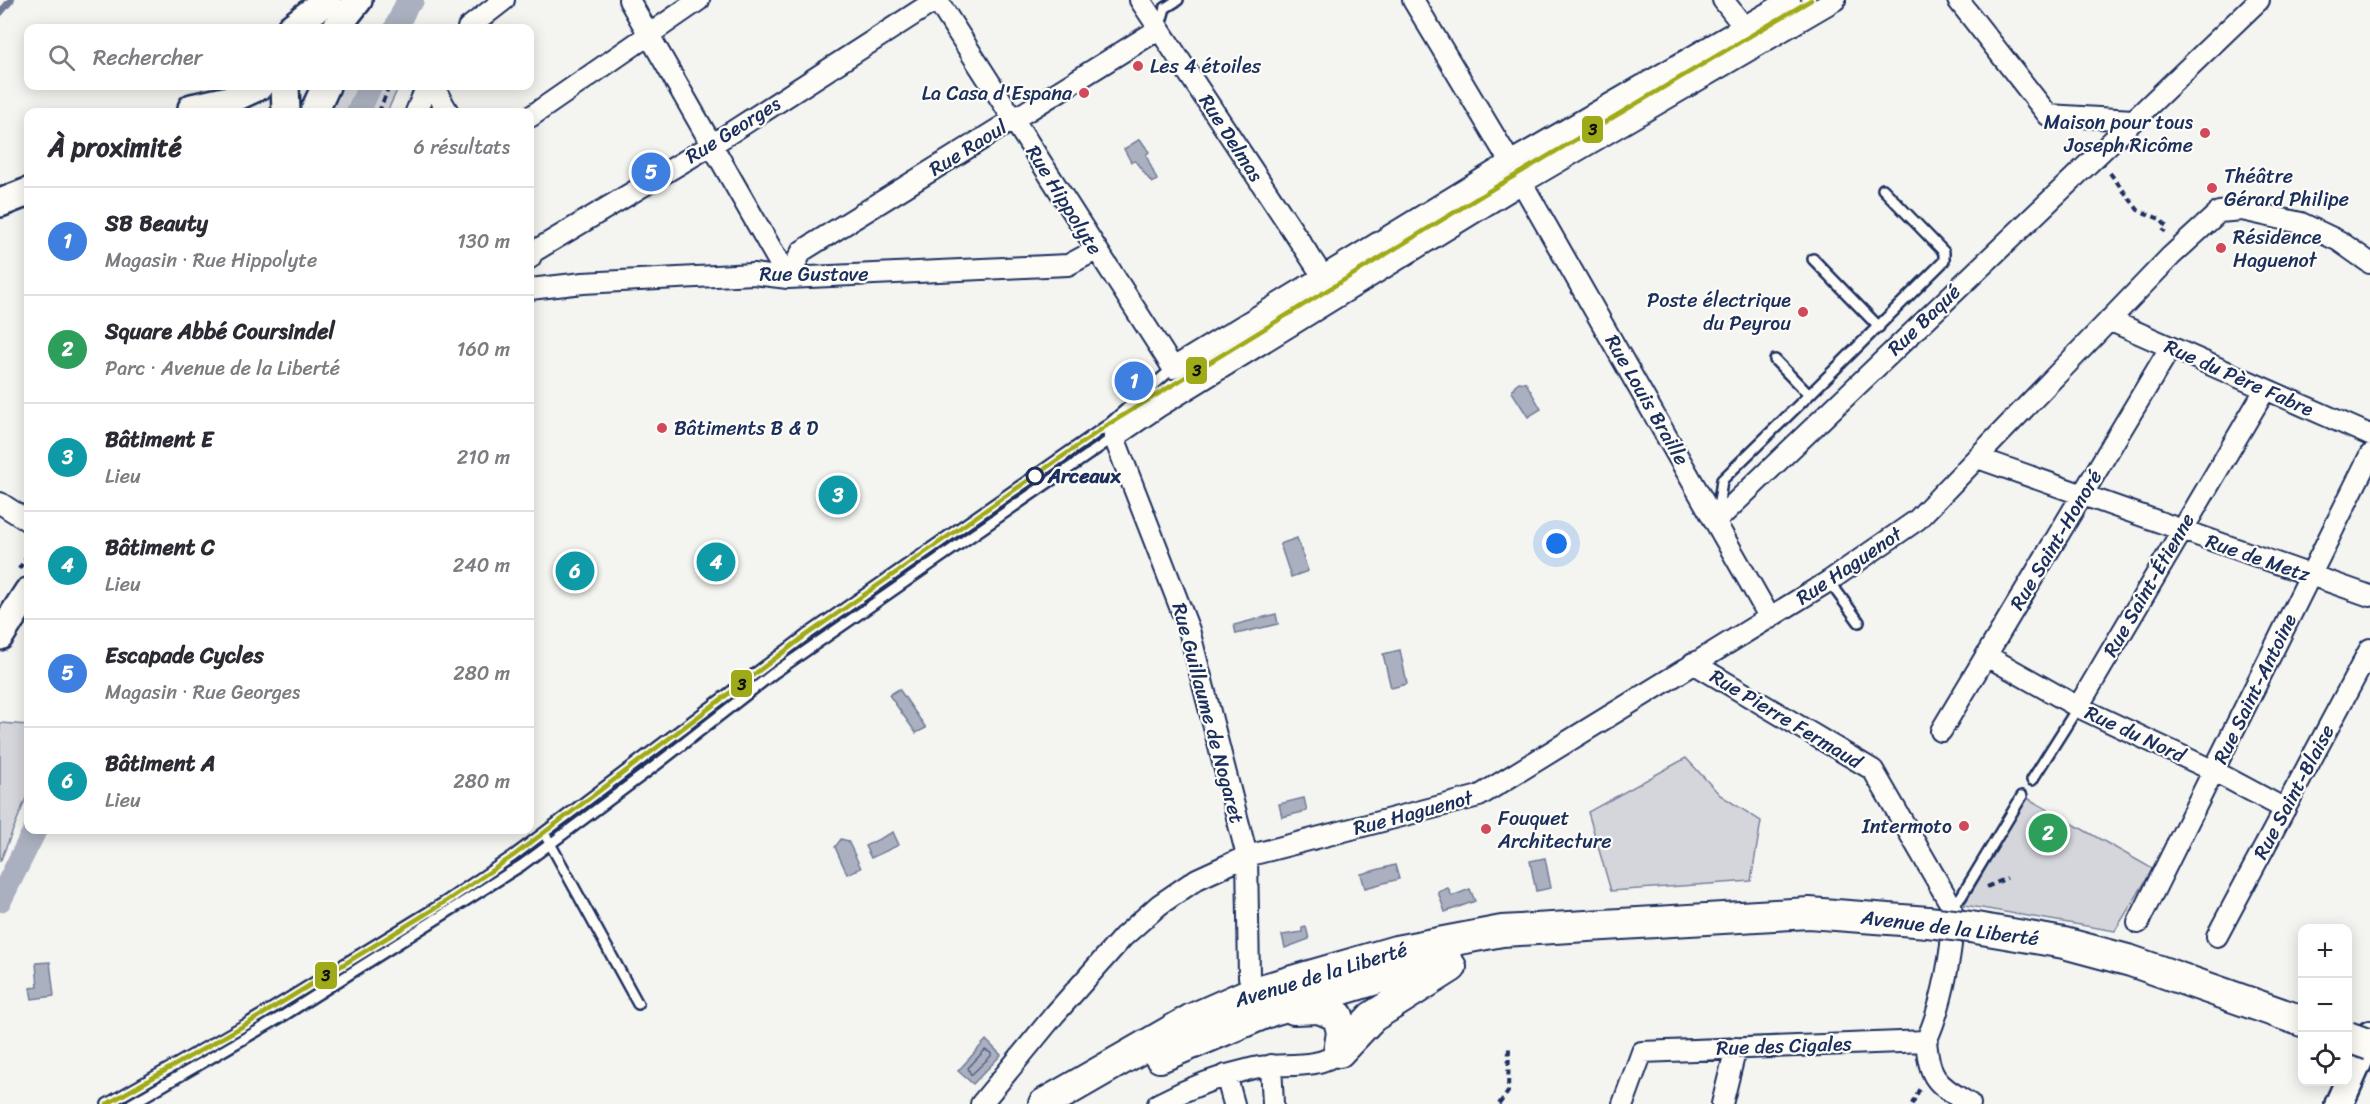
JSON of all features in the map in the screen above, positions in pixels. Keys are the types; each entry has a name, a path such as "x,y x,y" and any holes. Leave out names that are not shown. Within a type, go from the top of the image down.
{"main road":[{"name":"Avenue de la Liberté","path":"1044,1104 1192,1019 1251,993 1396,951 1502,931 1586,925 1809,913 1940,914 1970,927 2064,943 2131,962 2298,1020"},
{"name":"Avenue de la Liberté","path":"1069,1104 1158,1058 1270,1011 1482,947 1586,925"},
{"path":"1339,1052 1372,1017 1482,947"},
{"path":"1270,1011 1318,1008 1329,1010 1338,1016 1342,1032 1339,1052"},
{"path":"2352,1038 2370,1045"}],"street":[{"path":"473,24 504,0"},
{"path":"629,0 650,33 788,278"},
{"path":"534,114 699,0"},
{"name":"Rue Hippolyte","path":"937,0 1173,368"},
{"name":"Rue Georges","path":"534,250 713,144 937,0"},
{"name":"Rue Delmas","path":"1140,0 1322,275"},
{"path":"1413,0 1509,162"},
{"path":"1723,0 1744,27"},
{"path":"1173,368 1509,162 1790,0"},
{"path":"1112,430 1158,407 1522,183 1835,0"},
{"path":"1958,0 2048,115 2133,120"},
{"name":"Rue Baqué","path":"1716,521 2259,0"},
{"path":"303,24 344,11"},
{"name":"Rue Raoul","path":"788,278 802,251 1159,29"},
{"path":"191,108 209,90"},
{"path":"197,108 229,100 250,90"},
{"path":"285,90 286,108"},
{"path":"316,108 324,90"},
{"path":"418,108 426,90"},
{"path":"435,90 446,108"},
{"name":"Rue Louis Braille","path":"1522,183 1770,618"},
{"path":"0,203 24,194"},
{"name":"Rue Haguenot","path":"981,1104 1055,1014 1123,937 1160,904 1197,879 1246,856 1479,796 1829,581 1917,520 2171,256 2219,212 2242,210 2301,223 2339,241 2370,263"},
{"name":"Rue Gustave","path":"534,289 583,283 753,274 788,278 1068,265 1096,250"},
{"name":"Rue du Père Fabre","path":"2109,320 2370,435"},
{"name":"Rue Saint-Honoré","path":"1941,731 2170,348"},
{"name":"Rue Saint-Étienne","path":"2078,707 2265,390"},
{"name":"Rue Guillaume de Nogaret","path":"1112,430 1189,630 1246,856 1249,977"},
{"name":"Rue Saint-Antoine","path":"2138,922 2370,455"},
{"name":"Rue de Metz","path":"1978,458 2370,596"},
{"path":"0,503 24,518"},
{"path":"0,636 24,598"},
{"name":"Rue Saint-Blaise","path":"2217,936 2370,649"},
{"name":"Rue du Nord","path":"1987,656 2078,707 2214,771 2285,809"},
{"name":"Rue Pierre Fermaud","path":"1693,663 1873,770 1940,914 1954,922 1936,1018 1926,1041"},
{"path":"2339,1104 2370,1035"},
{"path":"1926,1041 1929,1069 1941,1086 1970,1104"},
{"name":"Rue des Cigales","path":"1623,1104 1642,1052 1926,1041"},
{"path":"1722,1104 1736,1048"},
{"path":"1158,1104 1199,1082 1271,1065 1320,1063 1332,1059 1339,1052"},
{"path":"1271,1065 1273,1104"},
{"path":"1226,1075 1234,1104"}],"lane":[{"path":"1159,29 1166,8 1178,0"},
{"path":"1716,521 1722,480 1944,261 1944,252 1884,189"},
{"path":"1813,259 1879,327"},
{"path":"1775,360 1809,394"},
{"path":"131,1104 282,1016 522,865 774,673 1112,430 1173,368"},
{"path":"108,1104 250,1022 426,914 544,833 805,636 1112,430"},
{"path":"1829,581 1859,622"},
{"name":"Rue Saint-Étienne","path":"2032,780 2078,707"},
{"path":"1940,914 1961,897 2022,796"},
{"path":"544,833 638,1004"}],"path":[{"path":"381,108 387,90"},
{"path":"2093,159 2104,165 2138,210 2160,219 2167,227 2155,241 2171,256"},
{"path":"1500,1104 1508,1092 1509,1047"}],"shaded area":[{"path":"339,90 397,90 389,108 331,108"},
{"path":"0,723 24,725 24,803 0,862"},
{"path":"1686,758 1720,795 1761,821 1751,881 1611,891 1588,812"},
{"path":"2027,798 2153,869 2115,931 1964,905"}],"water":[{"path":"1140,139 1149,152 1146,155 1157,180 1152,183 1135,161 1131,162 1124,149"},
{"path":"1519,382 1526,383 1541,409 1528,417 1512,392"},
{"path":"1297,538 1308,571 1291,577 1280,544"},
{"path":"1276,614 1278,624 1236,634 1234,625"},
{"path":"1400,650 1407,684 1391,688 1383,654"},
{"path":"899,689 926,728 916,733 889,695"},
{"path":"1304,798 1307,811 1282,817 1279,804"},
{"path":"893,832 899,845 871,858 865,846"},
{"path":"841,839 848,841 861,868 847,874 835,847"},
{"path":"1545,858 1551,888 1536,891 1530,861"},
{"path":"1395,865 1399,879 1365,888 1361,874"},
{"path":"1448,888 1452,896 1470,889 1475,901 1445,912 1438,892"},
{"path":"1306,927 1309,939 1285,948 1282,935 1302,932 1302,928"},
{"path":"50,962 54,996 32,999 30,988 38,987 36,963"},
{"path":"986,1040 1001,1055 973,1084 958,1071"}],"waterway":[{"path":"0,13 11,0"},
{"path":"398,24 407,4 412,0"},
{"path":"360,108 368,90"},
{"path":"0,900 33,834"}],"transit line":[{"name":"3","path":"107,1104 250,1022 445,902 513,856 805,636 1109,424 1494,188 1811,0"}],"place":[{"name":"Les 4 étoiles","path":"1138,66"},
{"name":"La Casa d'Espana","path":"1084,93"},
{"name":"Maison pour tous Joseph Ricôme","path":"2205,133"},
{"name":"Escapade Cycles","path":"651,172"},
{"name":"Théâtre Gérard Philipe","path":"2212,188"},
{"name":"Résidence Haguenot","path":"2221,248"},
{"name":"Poste électrique du Peyrou","path":"1803,312"},
{"name":"SB Beauty","path":"1134,381"},
{"name":"Bâtiments B & D","path":"662,428"},
{"name":"Arceaux","path":"1035,476"},
{"name":"Bâtiment E","path":"838,495"},
{"name":"Bâtiment C","path":"716,562"},
{"name":"Bâtiment A","path":"575,571"},
{"name":"Intermoto","path":"1964,826"},
{"name":"Fouquet Architecture","path":"1486,829"},
{"name":"Square Abbé Coursindel","path":"2048,833"}]}
